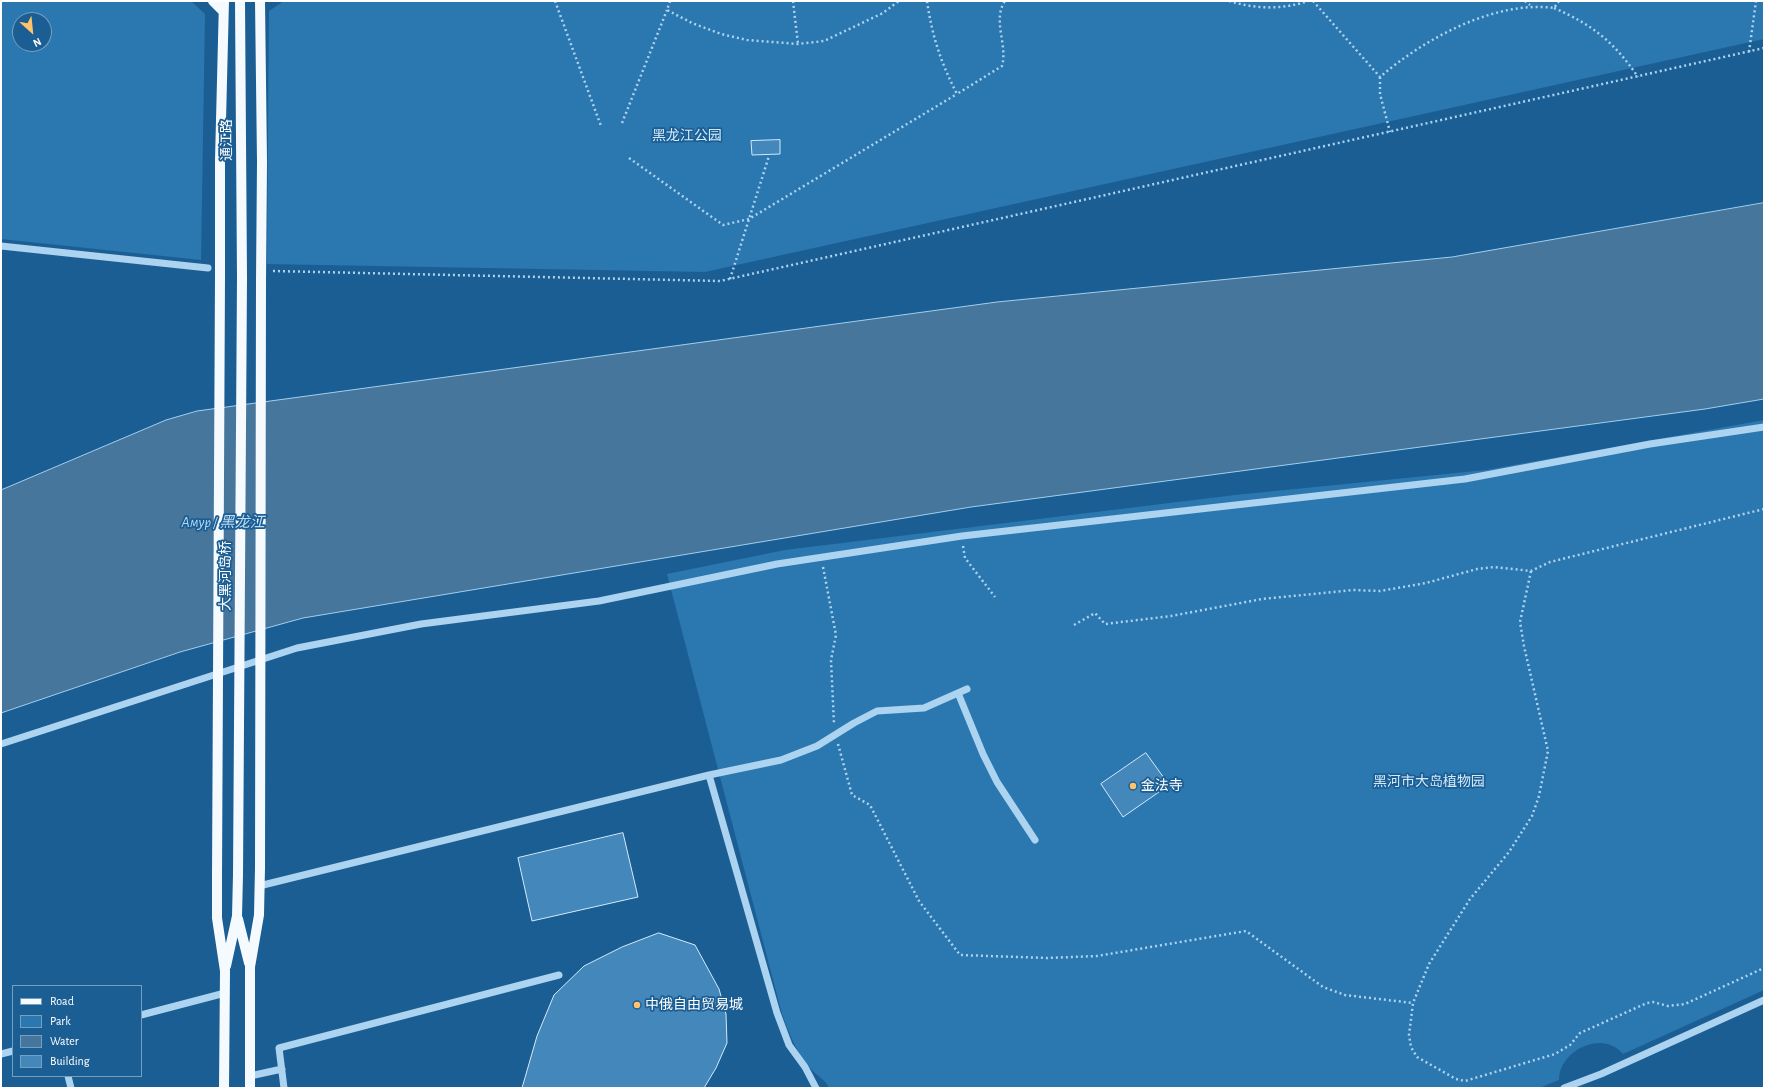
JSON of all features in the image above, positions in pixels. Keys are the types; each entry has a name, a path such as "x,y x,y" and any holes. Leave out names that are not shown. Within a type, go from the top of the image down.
{"main road":[{"path":"212,1 223,6 220,277 217,918 225,972 224,1088"},
{"name":"通江路","path":"240,1 242,278"},
{"path":"250,1088 250,967 259,915 260,868 262,162 260,5 267,1"},
{"name":"大黑河岛桥","path":"237,916 242,278"},
{"path":"225,972 237,916"},
{"path":"237,916 250,967"}],"street":[{"path":"1,246 208,268"},
{"path":"1,744 297,648 421,624 599,601 820,557 962,536 1465,479 1650,444 1764,427"},
{"path":"259,886 709,775 781,760 817,746 878,711 924,708 967,688"},
{"path":"958,693 983,754 997,782 1035,840"},
{"path":"709,775 776,1013 789,1045 805,1068 816,1088"},
{"path":"284,1088 279,1048 559,975"},
{"path":"142,1015 225,993"},
{"path":"1564,1088 1601,1074 1764,1000"},
{"path":"1,1054 12,1051"},
{"path":"250,1076 282,1069"},
{"path":"68,1077 71,1088"}],"path":[{"path":"555,1 601,126"},
{"path":"622,123 670,1"},
{"path":"793,1 798,44"},
{"path":"667,10 692,23 721,34 748,40 798,44 824,41 883,13 899,1"},
{"path":"927,1 932,33 947,75 957,94"},
{"path":"998,1 1003,4"},
{"path":"629,158 723,225 749,219 1002,66 1004,57 1000,12 1005,1"},
{"path":"1229,1 1247,7 1279,8 1308,1"},
{"path":"1314,1 1380,77 1380,94 1390,132"},
{"path":"1525,1 1530,6"},
{"path":"1554,8 1559,1"},
{"path":"1749,52 1756,1"},
{"path":"1380,77 1409,55 1450,30 1481,17 1509,9 1530,6 1554,8 1576,17 1598,31 1623,54 1638,77"},
{"path":"273,271 720,281 1764,48"},
{"path":"730,279 768,156"},
{"path":"1074,625 1095,612 1105,624 1171,616 1262,599 1353,590 1380,591 1426,583 1477,569 1494,567 1531,571 1550,562 1764,509"},
{"path":"962,536 965,558 995,597"},
{"path":"820,557 836,635 831,660 834,725 852,795 870,805 919,901 960,955 1047,958 1097,956 1246,931 1323,987 1344,995 1413,1003"},
{"path":"1531,571 1520,622 1548,751 1539,796 1532,816 1509,852 1470,899 1429,964 1413,1003 1410,1034 1411,1047 1417,1057 1456,1079 1465,1081 1555,1054 1570,1045 1580,1033 1647,1003 1653,1002 1668,1006 1685,1004 1764,968"}],"green space":[{"path":"1,1 191,1 205,14 201,260 1,239"},
{"name":"黑龙江公园","path":"284,1 1764,1 1764,39 705,272 267,264 269,11"},
{"name":"黑河市大岛植物园","path":"1764,420 1764,990 1623,1054 1615,1047 1605,1043 1594,1043 1584,1046 1574,1052 1566,1060 1561,1069 1559,1080 1539,1088 829,1088 802,1058 782,1014 667,574 785,550 1235,495 1486,470"}],"water":[{"name":"Амур / 黑龙江","path":"1764,203 1764,399 1705,409 971,507 303,618 180,652 1,713 1,490 166,420 197,411 997,302 1452,257"}],"building":[{"path":"780,140 780,154 752,155 751,141"},
{"path":"1146,753 1169,785 1123,817 1101,784"},
{"path":"623,833 638,897 532,921 518,858"},
{"name":"中俄自由贸易城","path":"659,933 695,945 719,989 726,1014 727,1043 716,1068 704,1088 522,1088 537,1036 554,995 584,966 622,947"}],"place":[{"name":"金法寺","path":"1133,786"},
{"name":"中俄自由贸易城","path":"637,1005"}]}
